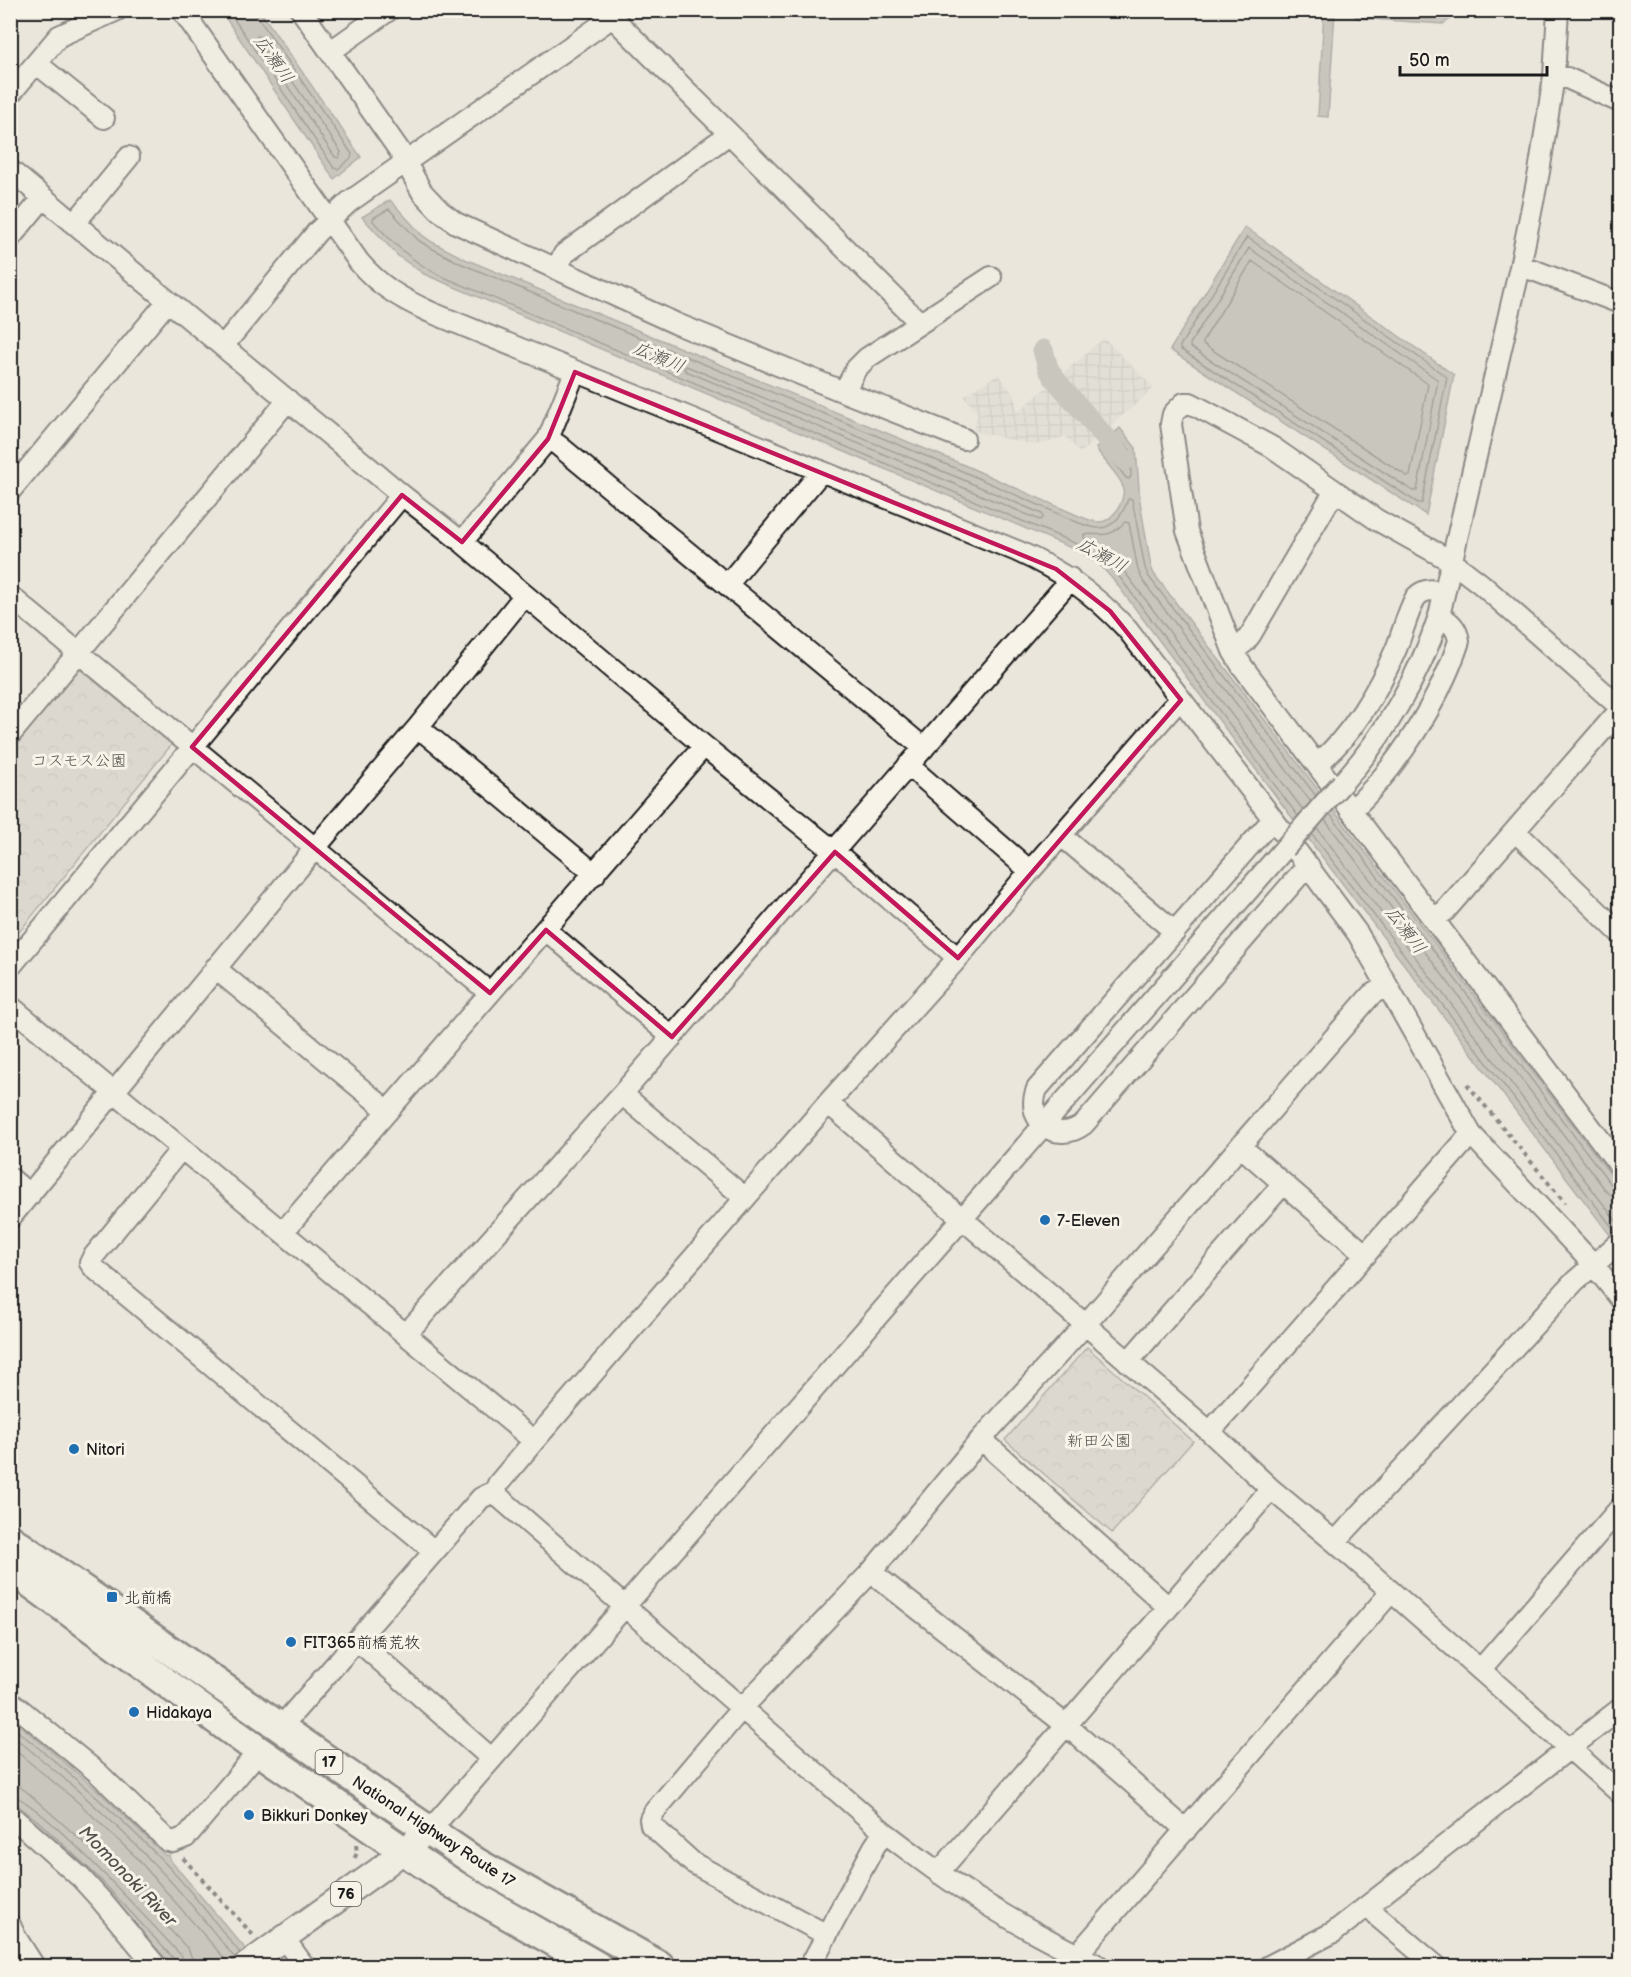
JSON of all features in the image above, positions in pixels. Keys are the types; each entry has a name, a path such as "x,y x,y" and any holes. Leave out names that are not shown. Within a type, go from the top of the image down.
{"highway":[{"name":"National Highway Route 17","path":"10,1539 477,1863 660,1966"},
{"name":"National Highway Route 17","path":"10,1568 259,1751 404,1851 455,1885 597,1966"}],"main road":[{"name":"76","path":"254,1954 284,1938 404,1851 429,1830"}],"street":[{"path":"10,94 59,36 117,10"},
{"path":"182,10 370,275 404,300 1042,562 1070,578 1100,602 1127,629 1274,819 1358,934 1471,1134 1593,1264 1620,1298"},
{"path":"302,10 399,150 422,192 440,211 456,223 677,324 964,439"},
{"path":"331,51 389,10"},
{"path":"429,1830 1364,758 1390,720 1416,670 1439,616 1520,267 1539,172 1554,76 1558,10"},
{"path":"223,346 329,220 349,202 604,23 608,14 919,322"},
{"path":"36,63 104,118"},
{"path":"1554,76 1567,78 1620,102"},
{"path":"556,269 564,254 729,134"},
{"path":"74,224 129,157"},
{"path":"10,170 402,495 462,542 958,957"},
{"path":"10,238 43,198"},
{"path":"1520,267 1620,303"},
{"path":"844,392 856,369 867,358 991,277"},
{"path":"10,491 168,301"},
{"path":"462,542 548,439 575,372"},
{"path":"10,735 288,400"},
{"path":"1434,918 1445,911 1620,708 1481,584 1451,561 1377,520 1272,447 1190,403 1184,403 1173,414 1170,424 1187,531 1233,651 1242,666 1620,1166"},
{"path":"548,439 924,748"},
{"path":"728,585 816,478 819,470"},
{"path":"1233,651 1251,634 1328,502 1336,493"},
{"path":"10,967 402,495"},
{"path":"406,1334 835,852 1070,578"},
{"path":"1317,764 1330,753 1364,708 1384,673 1406,624 1412,603 1421,592 1428,590 1444,592"},
{"path":"10,596 490,993"},
{"path":"10,1218 524,596"},
{"path":"1352,811 1384,774 1415,730 1442,682 1459,641 1453,625 1439,616"},
{"path":"280,1728 481,1498 495,1491 498,1484 534,1441 1181,700"},
{"path":"418,727 595,874"},
{"path":"283,1232 704,746"},
{"path":"908,765 1030,871"},
{"path":"1274,819 1037,1089 1033,1107 1035,1116 1053,1131 1075,1131 1084,1124 1309,866"},
{"path":"1515,831 1620,933"},
{"path":"1062,836 1175,932"},
{"path":"546,930 672,1036"},
{"path":"216,969 388,1111"},
{"path":"826,1935 693,1863 651,1825 650,1819 654,1812 741,1709 871,1572 981,1439 1085,1325 1371,995 1386,986"},
{"path":"10,1006 534,1441"},
{"path":"622,1094 745,1198"},
{"path":"828,1103 1210,1432 1271,1489 1335,1542 1620,1793"},
{"path":"1210,1432 1471,1134"},
{"path":"1240,1146 1366,1255"},
{"path":"182,1149 90,1263 99,1275 434,1551"},
{"path":"10,1178 30,1195"},
{"path":"1128,1362 1283,1184"},
{"path":"1335,1542 1575,1281 1618,1244"},
{"path":"981,1439 1168,1607"},
{"path":"940,1874 945,1865 1271,1489"},
{"path":"495,1491 500,1498 884,1832 940,1874 1005,1916 1099,1966"},
{"path":"1480,1670 1620,1508"},
{"path":"871,1572 1066,1725 1186,1830"},
{"path":"1079,1956 1084,1947 1391,1592"},
{"path":"357,1640 492,1759"},
{"path":"10,1701 98,1773 168,1841 173,1842 186,1837 259,1751"},
{"path":"1269,1966 1325,1938 1620,1709"},
{"path":"10,1815 81,1878 156,1966"},
{"path":"810,1966 884,1832"},
{"path":"1369,1905 1377,1916 1436,1966"},
{"path":"12,1934 34,1966"},
{"path":"284,1938 304,1966"}],"path":[{"path":"1465,1082 1569,1208"},
{"path":"173,1842 180,1855 254,1954"}],"highlighted area":[{"path":"575,372 1056,569 1110,611 1181,700 958,958 835,852 672,1037 546,930 490,993 192,747 402,495 462,542 548,439"}],"shaded area":[{"path":"1104,338 1154,388 1080,453 1065,436 1034,445 973,431 978,414 964,396 998,374 1014,395 1018,412"}],"green space":[{"name":"コスモス公園","path":"76,666 172,744 11,942 11,746"},
{"name":"新田公園","path":"1087,1347 1193,1441 1112,1533 1005,1440"}],"water":[{"name":"広瀬川","path":"221,11 260,11 361,157 334,179"},
{"path":"1324,11 1335,11 1328,117 1318,116"},
{"path":"1352,11 1450,11 1450,19 1443,24 1357,18"},
{"name":"広瀬川","path":"390,200 422,235 465,259 964,465 1090,520 1099,522 1110,518 1122,500 1121,482 1096,448 1120,428 1136,448 1140,502 1154,574 1620,1187 1620,1248 1101,566 1081,552 424,274 398,256 362,217"},
{"path":"1245,227 1454,375 1426,515 1170,350"},
{"name":"Momonoki River","path":"10,1717 95,1788 166,1856 169,1855 170,1860 260,1966 173,1966 94,1882 11,1807"}],"waterway":[{"path":"1043,350 1048,368 1054,378 1125,460"}],"place":[{"name":"7-Eleven","path":"1045,1220"},
{"name":"Nitori","path":"74,1449"},
{"name":"北前橋","path":"112,1597"},
{"name":"FIT365前橋荒牧","path":"291,1642"},
{"name":"Hidakaya","path":"134,1712"},
{"name":"Bikkuri Donkey","path":"249,1815"}]}
